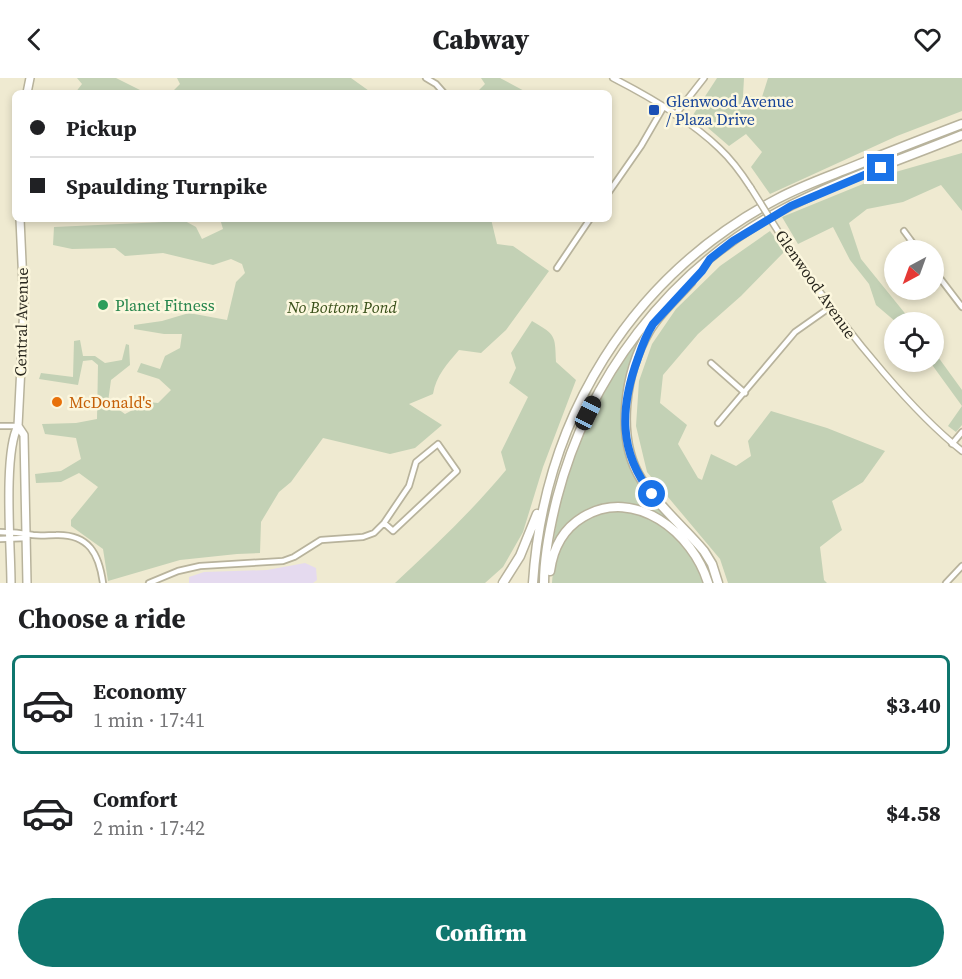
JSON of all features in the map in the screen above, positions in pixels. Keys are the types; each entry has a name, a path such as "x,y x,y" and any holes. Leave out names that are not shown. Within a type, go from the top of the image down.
{"highway":[{"path":"533,583 539,526 564,437 578,402 596,369 639,309 678,269 722,233 778,199 812,183 962,124"},
{"path":"546,583 549,529 579,430 594,400 627,346 643,325 710,259 744,233 791,206 962,135"},
{"path":"710,259 648,333 630,383 625,411 627,443 636,470 652,494 704,551 712,564 718,583"},
{"path":"503,583 520,556 537,512 545,498"},
{"path":"546,583 554,552 569,528 592,513 606,508 620,507 641,511 671,528 696,555 708,583"}],"main road":[{"name":"Central Avenue","path":"11,583 13,436 18,426 24,306 20,222"},
{"name":"Central Avenue","path":"18,426 24,435 28,536 27,583"}],"street":[{"path":"426,78 441,90"},
{"name":"Glenwood Avenue","path":"613,78 675,115 719,148 736,166 829,308 919,413 962,452"},
{"path":"675,115 704,78"},
{"path":"612,188 641,146 663,108"},
{"path":"612,180 616,182"},
{"path":"556,268 588,222"},
{"path":"904,231 911,240"},
{"path":"944,283 962,307"},
{"path":"718,423 795,332 829,308"},
{"path":"711,363 745,393"},
{"path":"0,426 18,426"},
{"path":"952,444 962,432"},
{"path":"149,583 178,571 200,566 289,560 316,542 370,535 379,530 409,486 416,462 438,444 456,471 393,531 384,523"},
{"path":"0,532 10,536"},
{"path":"0,539 10,536 66,535 83,541 96,556 103,583"},
{"path":"946,583 962,566"}],"shaded area":[{"path":"305,563 316,568 317,580 313,583 189,583 189,577 204,572 267,570"}],"green space":[{"path":"77,78 116,78 140,90 77,90 82,84"},
{"path":"177,78 351,78 368,90 174,90 180,84"},
{"path":"481,78 500,78 522,90 479,90 485,84"},
{"path":"717,78 744,78 743,96 762,97 768,78 962,78 962,111 897,136 770,194 751,167 762,152 746,134 729,146 693,115"},
{"path":"962,153 962,211 941,185 903,202 867,209 849,223 861,259 884,287 884,300 894,300 904,312 884,312 876,305 869,284 850,260 833,227 798,244 782,217 885,175"},
{"name":"No Bottom Pond","path":"187,222 196,227 202,239 223,229 221,222 492,222 497,244 513,246 549,271 506,330 481,353 459,350 439,376 433,394 409,404 442,425 415,448 390,454 323,438 291,482 279,492 261,522 260,553 180,560 108,581 103,549 71,526 71,520 98,487 79,473 61,482 36,483 35,474 61,471 81,459 76,438 45,434 42,424 76,423 97,419 98,365 92,360 83,361 78,385 39,379 41,373 73,377 74,341 80,340 83,356 95,356 105,363 122,360 126,344 129,345 130,365 111,380 108,402 125,414 148,402 158,403 171,390 159,379 137,372 141,363 160,369 165,356 180,348 182,334 164,334 134,329 134,325 162,321 189,313 227,320 236,282 245,273 242,264 231,259 213,265 163,253 125,256 115,248 72,249 53,245 54,227"},
{"path":"770,231 785,251 741,296 698,334 663,375 660,403 687,425 678,444 698,478 702,480 711,454 736,466 751,456 748,441 771,411 827,428 885,451 863,482 832,501 842,530 820,547 824,580 827,583 728,583 720,559 647,472 636,426 639,381 652,344 676,309 720,266"},
{"path":"532,321 553,337 556,362 576,380 543,467 523,532 503,567 485,583 395,583 480,500 506,470 501,452 528,397 509,383 516,368 511,353"},
{"path":"649,325 633,356 623,397 629,459 700,553 714,583 711,583 700,559 652,513 596,509 553,543 561,497 580,436 620,361"},
{"path":"944,365 962,390 962,406 937,372 944,372"},
{"path":"962,406 962,425 956,432 948,426"},
{"path":"620,510 644,516 666,529 689,553 704,583 552,583 558,553 574,528 594,515"}],"place":[{"name":"Glenwood Avenue / Plaza Drive","path":"654,110"},
{"name":"Planet Fitness","path":"103,305"},
{"name":"McDonald's","path":"57,402"}],"route":[{"path":"652,494 642,481 630,456 625,411 635,366 653,324 702,271 710,259 733,241 791,206 881,168"}]}
